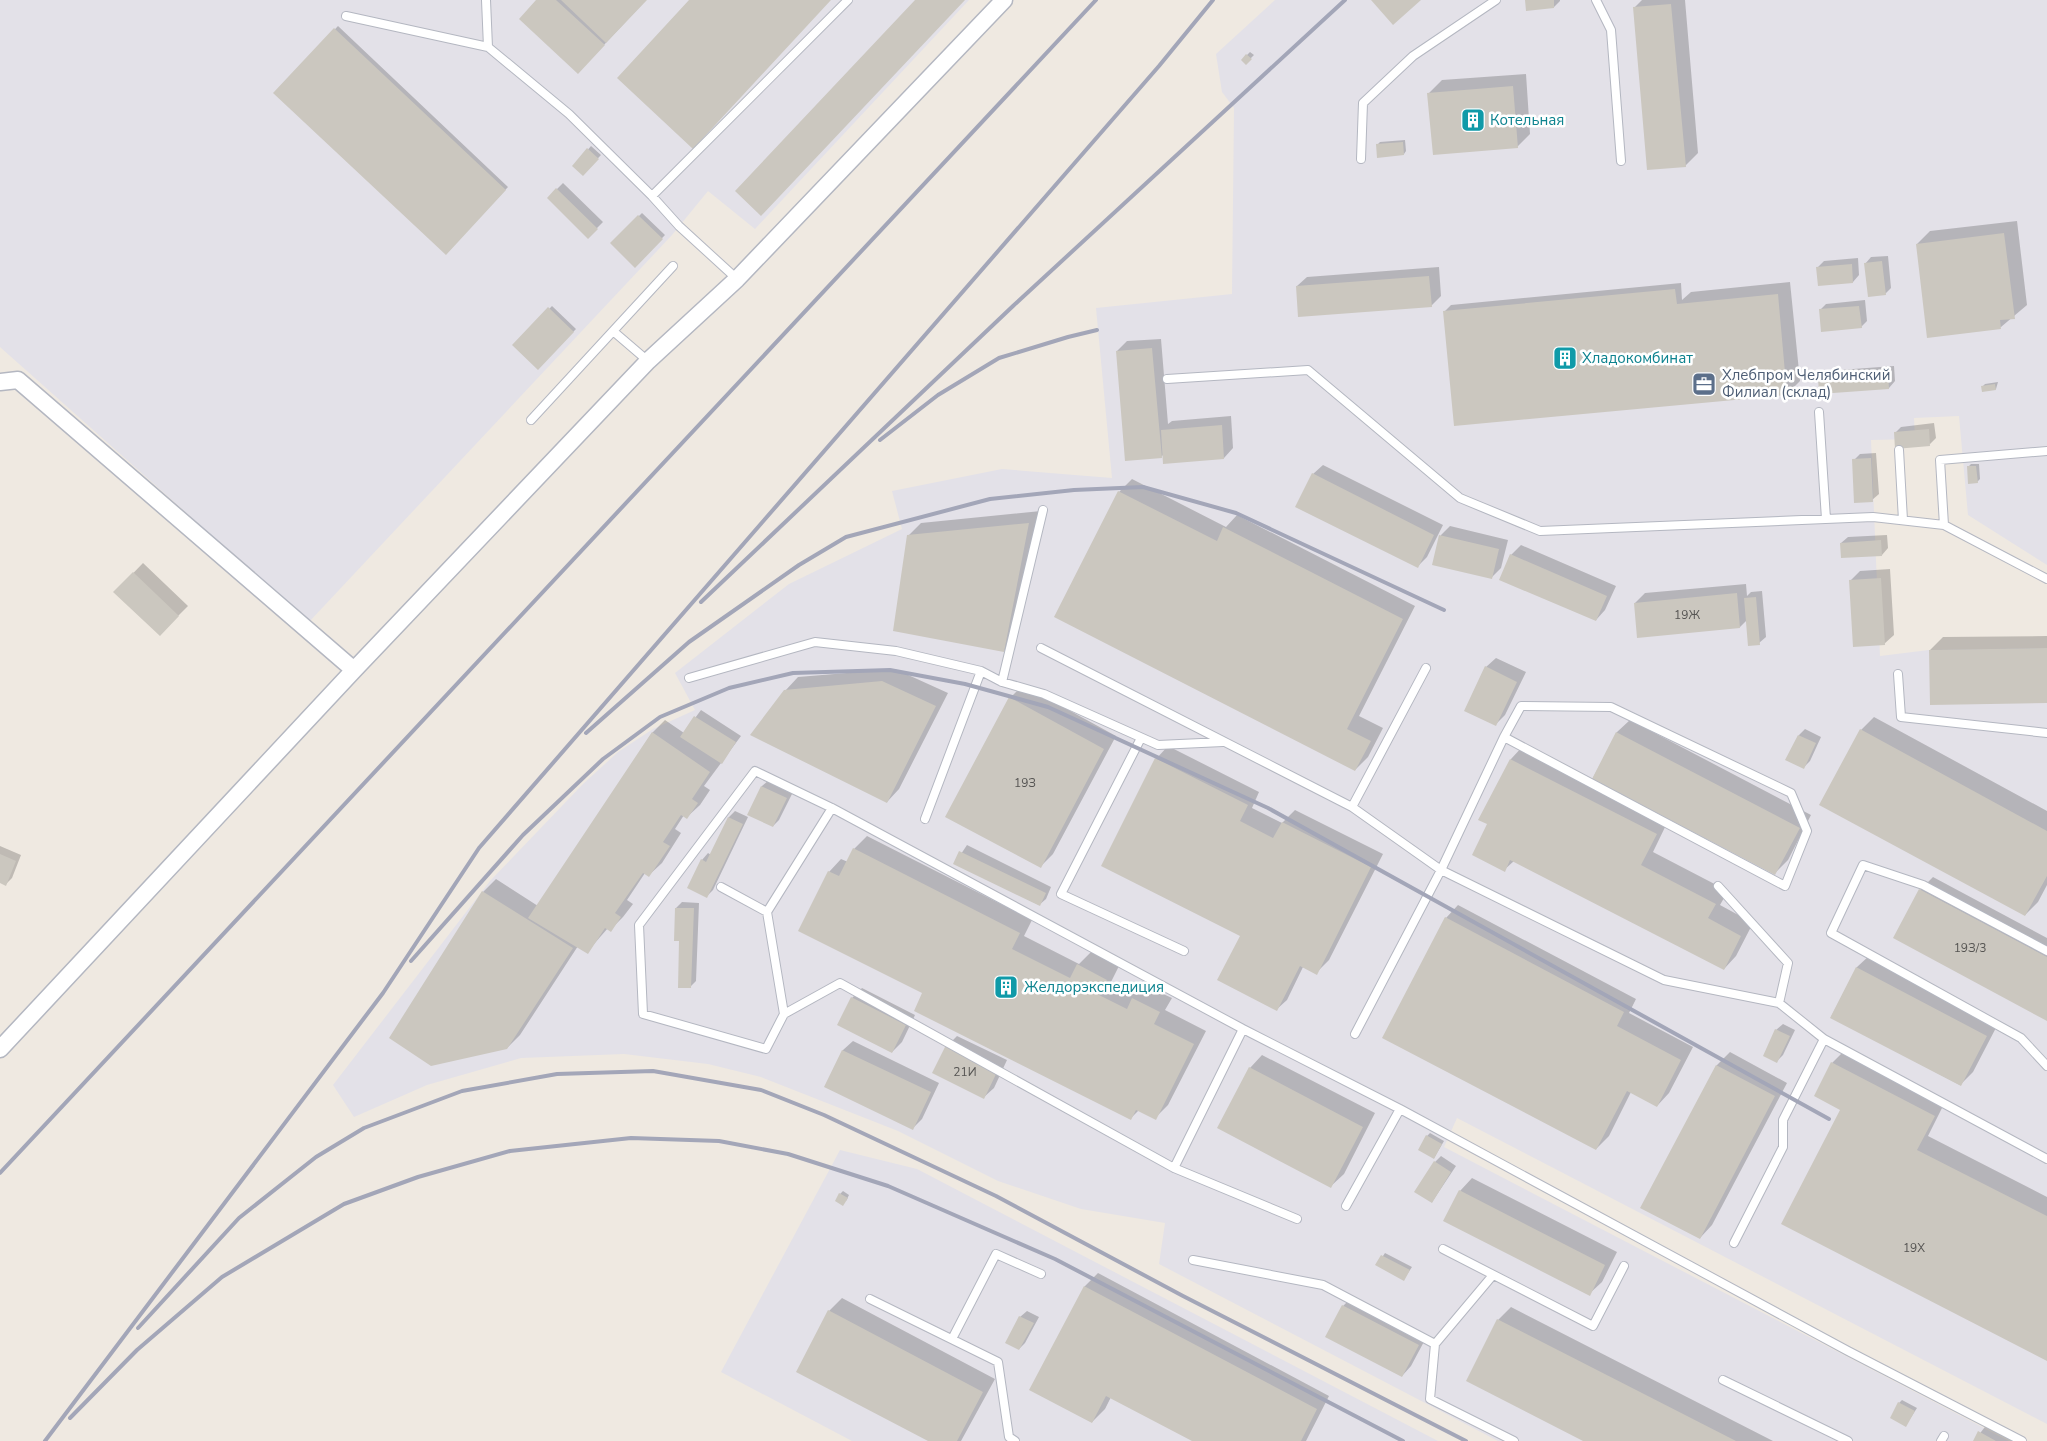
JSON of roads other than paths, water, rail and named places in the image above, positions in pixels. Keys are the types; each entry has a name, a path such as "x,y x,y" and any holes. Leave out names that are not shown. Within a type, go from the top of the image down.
{"street":[{"path":"0,1049 354,670 648,361 737,279 1004,0"},
{"path":"0,382 18,380 354,670"}],"lane":[{"path":"486,0 488,47"},
{"path":"652,196 848,0"},
{"path":"1360,159 1363,103 1413,56 1496,0"},
{"path":"1596,0 1610,30 1621,161"},
{"path":"346,16 488,47 569,114 652,196 679,226 737,279"},
{"path":"531,420 673,266"},
{"path":"613,331 648,361"},
{"path":"1167,379 1308,370 1460,498 1540,531 1873,517 1944,525 2047,579"},
{"path":"1819,412 1826,519"},
{"path":"1899,450 1903,520"},
{"path":"1944,525 1940,460 2047,451"},
{"path":"1002,682 1043,510"},
{"path":"689,678 815,642 896,651 981,671 1002,682 1044,694 1158,745 1224,742"},
{"path":"1041,648 1352,807 1442,870 1664,980 1779,1003 1824,1039 2047,1159"},
{"path":"1352,807 1426,668"},
{"path":"925,819 981,671"},
{"path":"1898,674 1901,717 2047,733"},
{"path":"1355,1034 1442,870 1504,737 1521,706 1611,707 1791,794 1807,831 1785,886 1504,737"},
{"path":"1141,738 1061,894 1184,951"},
{"path":"1297,1219 1174,1168 840,983 784,1014 766,1049 643,1014 639,925 756,771 832,808 1243,1028 1400,1109 1848,1351 2022,1441"},
{"path":"784,1014 767,912 832,808"},
{"path":"2047,951 1923,884 1863,865 1832,933 2021,1038 2047,1066"},
{"path":"1718,886 1788,963 1779,1003"},
{"path":"721,887 767,912"},
{"path":"1174,1168 1243,1028"},
{"path":"1734,1242 1782,1147 1783,1120 1824,1039"},
{"path":"1346,1206 1400,1109"},
{"path":"1442,1249 1593,1326 1624,1266"},
{"path":"952,1339 996,1254 1041,1274"},
{"path":"1193,1260 1323,1285 1435,1344"},
{"path":"1493,1275 1435,1344 1430,1399 1514,1441"},
{"path":"870,1299 998,1362 1009,1438 1015,1441"},
{"path":"1723,1380 1848,1441"}],"railway":[{"path":"0,1173 1096,0"},
{"path":"45,1441 383,993 479,848 1159,66 1213,0"},
{"path":"701,602 1013,306 1345,0"},
{"path":"880,440 938,395 999,358 1097,330"},
{"path":"586,733 689,642 799,565 846,537 990,499 1074,490 1143,487 1236,513 1444,610"},
{"path":"411,961 523,835 603,759 660,717 729,688 793,673 890,670 965,684 1048,707 1268,808 1829,1119"},
{"path":"138,1328 239,1218 316,1157 364,1128 462,1091 557,1074 653,1071 761,1090 824,1115 996,1196 1183,1296 1466,1441"},
{"path":"70,1418 137,1350 222,1277 344,1204 418,1177 510,1151 631,1138 719,1141 788,1154 888,1186 1055,1259 1403,1441"}],"place":[{"name":"Котельная","path":"1473,120"},
{"name":"Хладокомбинат","path":"1565,358"},
{"name":"Хлебпром Челябинский Филиал (склад)","path":"1704,384"},
{"name":"Желдорэкспедиция","path":"1006,987"}]}
